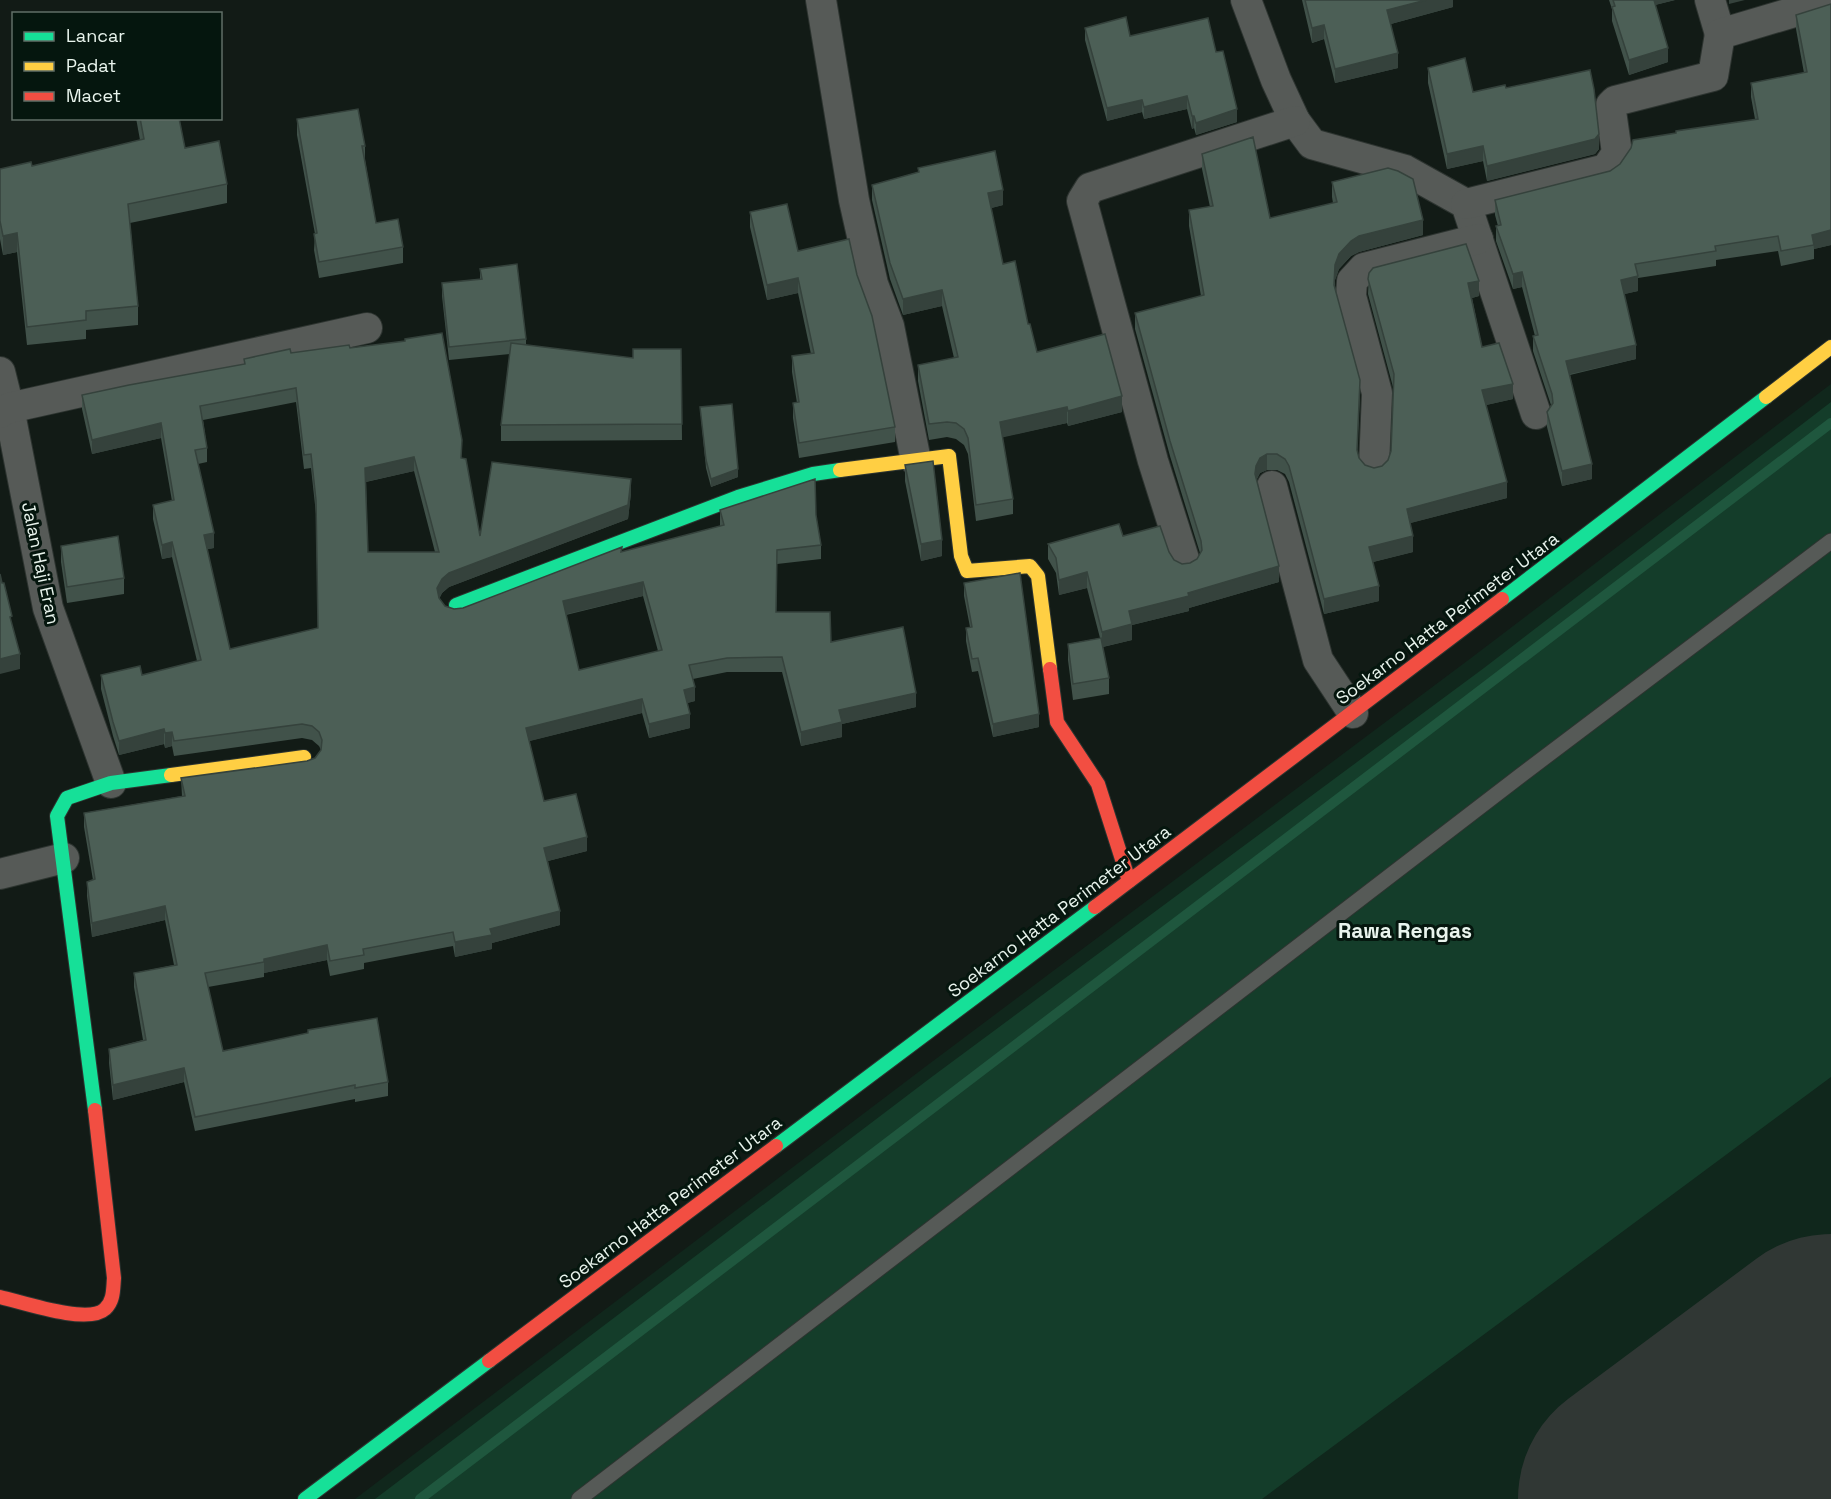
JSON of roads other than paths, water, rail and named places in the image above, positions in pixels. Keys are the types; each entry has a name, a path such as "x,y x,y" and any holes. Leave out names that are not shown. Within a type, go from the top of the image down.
{"street":[{"path":"821,0 854,200 873,284 890,326 916,461"},
{"path":"1246,0 1276,80 1295,122 1312,144 1404,171 1466,204 1606,169 1617,153 1611,111 1611,105 1615,101 1713,76 1720,34 1710,0"},
{"path":"1720,34 1831,1"},
{"path":"1185,562 1153,461 1082,201 1090,188 1295,122"},
{"path":"1466,204 1536,414"},
{"path":"1374,466 1377,393 1351,296 1352,281 1364,268 1478,239"},
{"path":"5,410 367,328"},
{"name":"Soekarno Hatta Perimeter Utara","path":"305,1499 1353,713 1831,347"},
{"name":"Jalan Haji Eran","path":"0,372 5,410 48,608 111,783"},
{"path":"456,605 738,497 813,474 949,456 961,556 967,571 1030,566 1038,576 1057,722 1098,784 1129,881"},
{"path":"1272,486 1318,660 1353,713"},
{"path":"0,1297 71,1314 91,1316 105,1309 113,1296 114,1278 90,1065 57,816 67,798 111,783 304,757"},
{"path":"0,874 64,858"}],"lane":[{"path":"579,1499 1520,776 1831,541"}],"waterway":[{"path":"420,1499 1831,423"}],"district":[{"name":"Rawa Rengas","path":"1405,930"}]}
